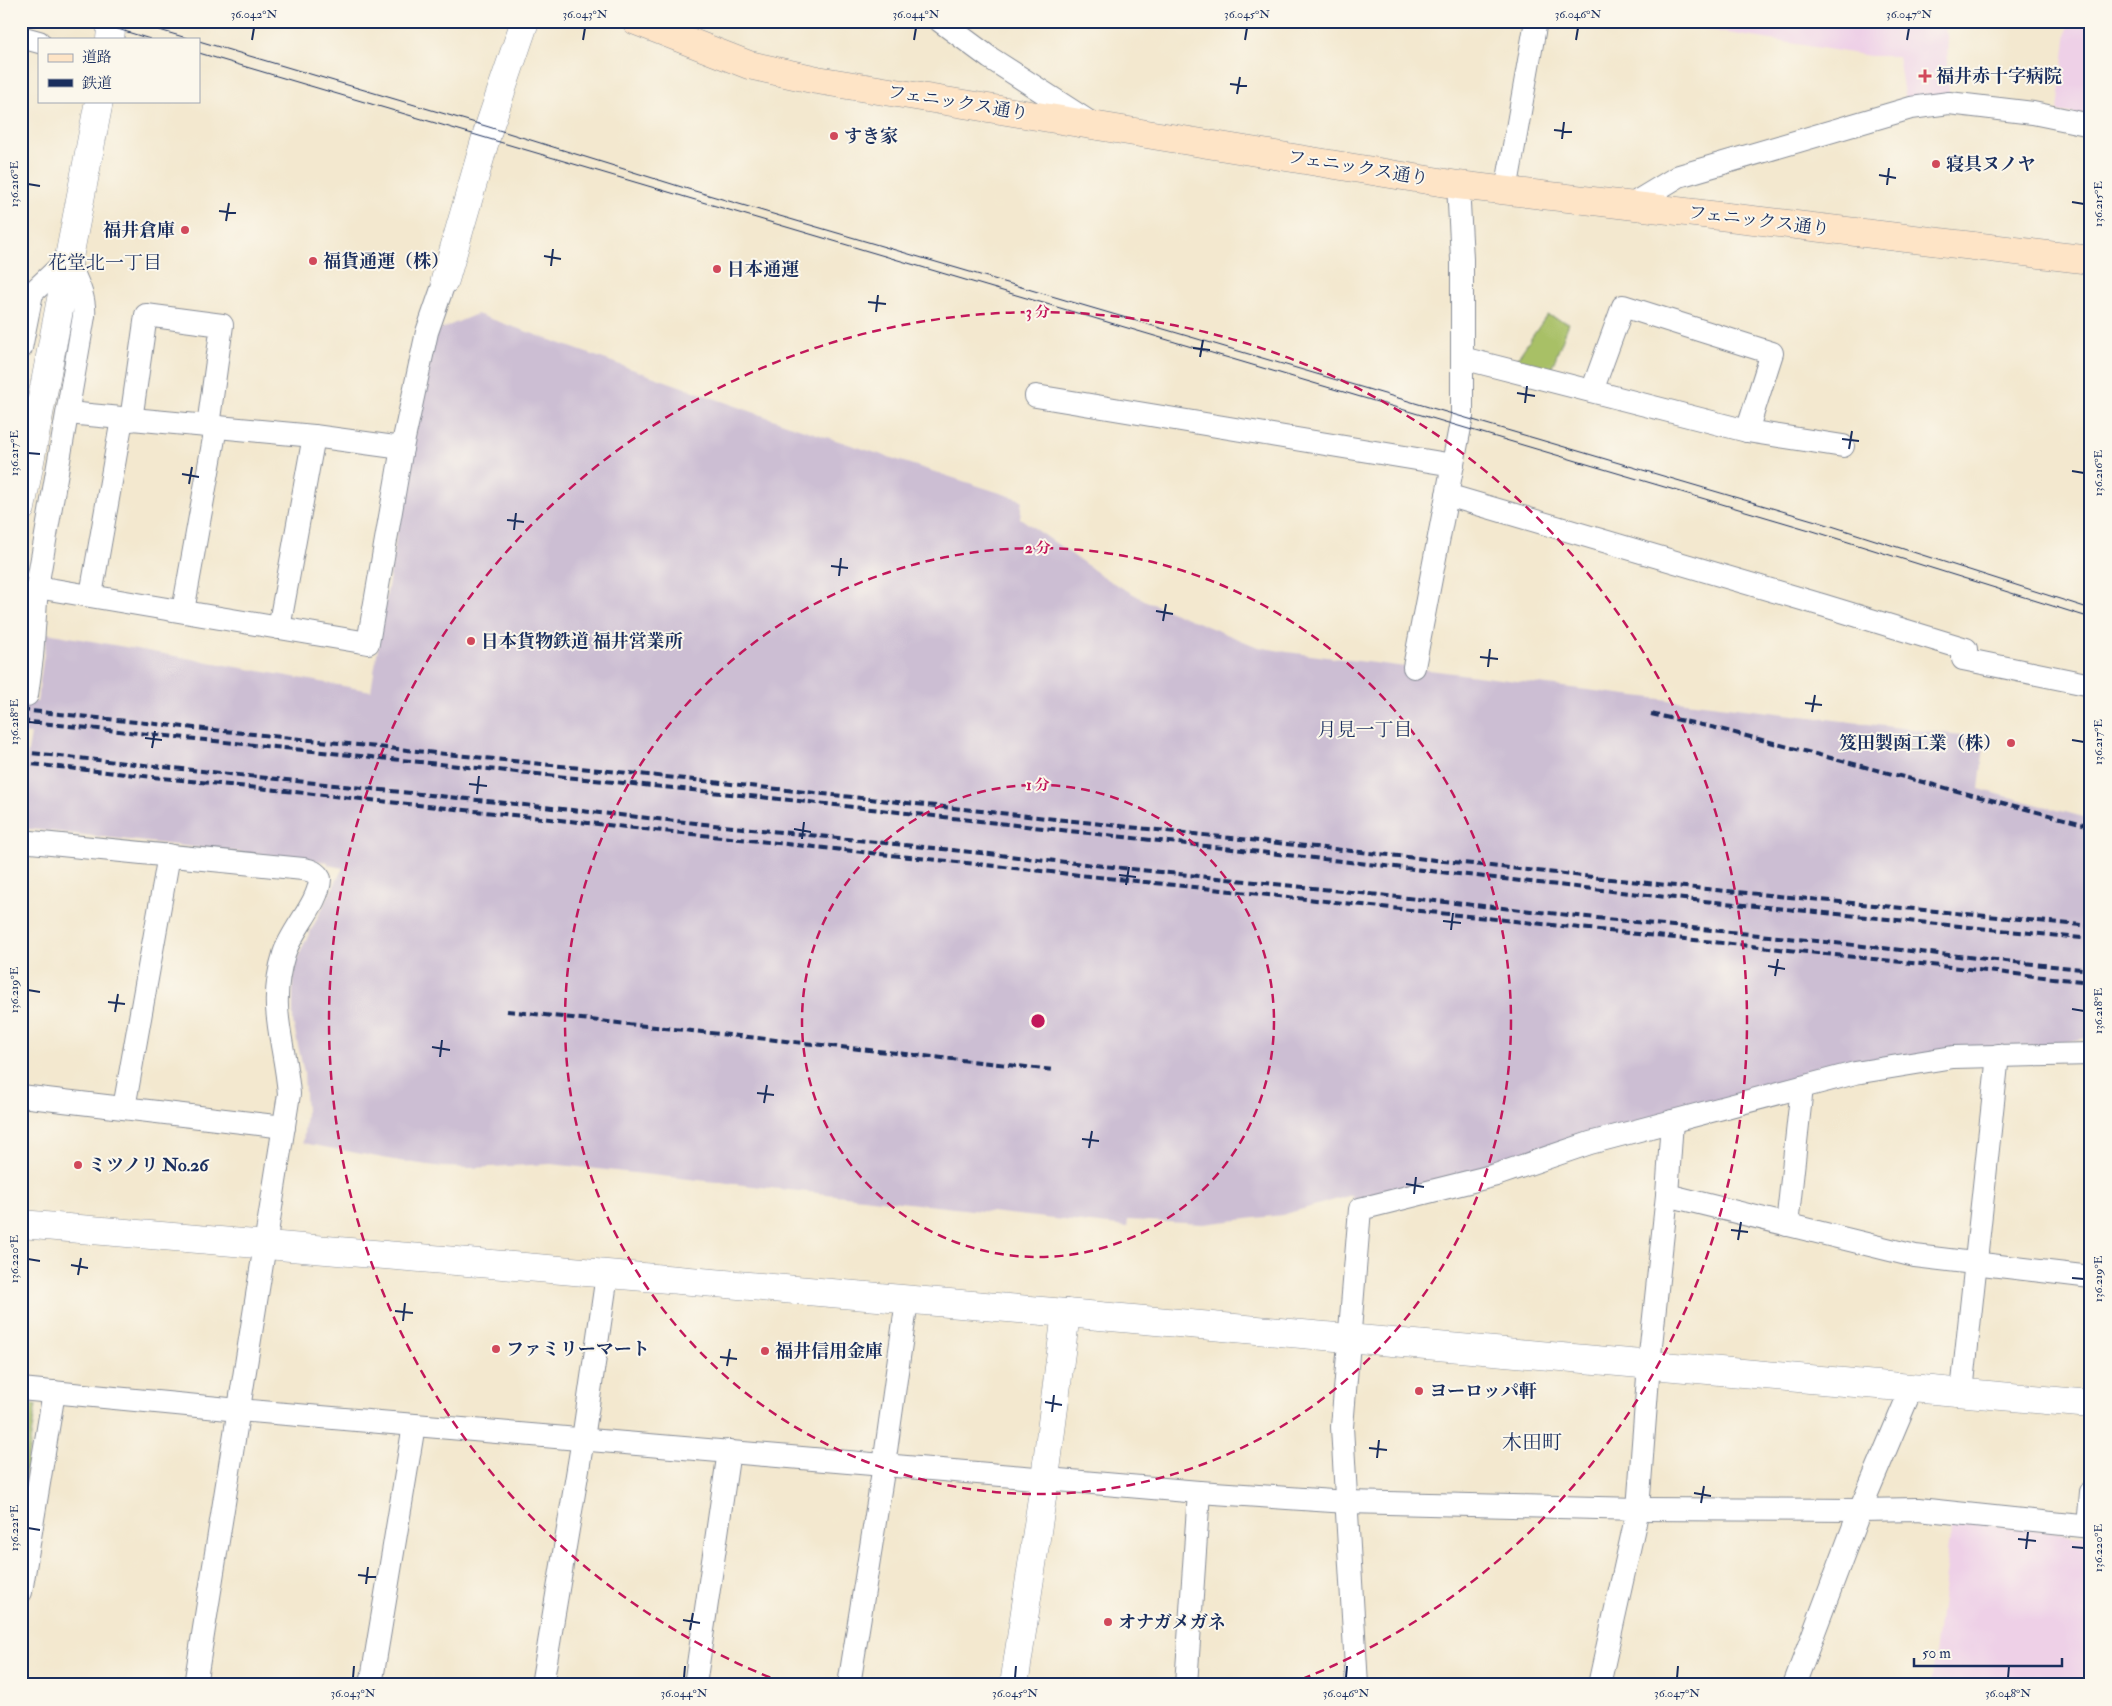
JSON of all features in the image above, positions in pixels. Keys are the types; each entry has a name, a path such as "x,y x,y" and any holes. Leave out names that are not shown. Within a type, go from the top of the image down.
{"main road":[{"name":"フェニックス通り","path":"636,21 749,65 817,80 1458,185 2091,260"}],"street":[{"path":"110,38 112,21"},
{"path":"37,586 368,643 402,448 427,332 445,280 487,132 525,21"},
{"path":"940,21 990,58 1094,125"},
{"path":"1506,190 1536,21"},
{"path":"21,37 38,42"},
{"path":"21,508 99,102"},
{"path":"1631,206 1679,176 1910,108 1949,103 2033,113 2091,125"},
{"path":"1414,667 1462,417 1462,259 1458,185"},
{"path":"21,348 32,293 67,260"},
{"path":"21,694 27,695 32,657 37,586 68,413 84,310 81,292 67,260"},
{"path":"1592,391 1623,306 1772,353 1747,431"},
{"path":"91,596 146,315 222,325 212,427 183,611"},
{"path":"1462,358 1747,431 1843,446"},
{"path":"1036,396 1453,465"},
{"path":"68,413 314,436 402,448"},
{"path":"279,628 314,436"},
{"path":"1447,495 1966,649 1963,659 2091,685"},
{"path":"21,841 310,870 317,874 320,879 318,893 296,927 285,952 276,993 278,1025 289,1094 194,1685"},
{"path":"124,1108 169,855"},
{"path":"1357,1685 1342,1427 1360,1208 1496,1175 1590,1143 1855,1073 1953,1057 2091,1054"},
{"path":"1962,1392 1998,1056"},
{"path":"1787,1225 1802,1087"},
{"path":"21,1096 284,1127"},
{"path":"1599,1685 1638,1509 1649,1364 1667,1195 1672,1121"},
{"path":"1667,1195 1916,1256 2091,1277"},
{"path":"21,1224 1066,1313 2091,1404"},
{"path":"542,1685 584,1439 607,1275"},
{"path":"849,1685 884,1464 907,1300"},
{"path":"1014,1685 1045,1478 1066,1313"},
{"path":"1794,1685 1860,1510 1912,1387"},
{"path":"21,1389 239,1410 1199,1492 1346,1502 1638,1509 1918,1509 2089,1527 2091,1492"},
{"path":"21,1592 54,1392"},
{"path":"370,1685 414,1425"},
{"path":"695,1685 729,1451"},
{"path":"1186,1685 1199,1492"}],"shaded area":[{"name":"福井赤十字病院","path":"1654,21 1947,21 1945,31 1947,35 1949,95 1905,101 1898,56 1870,56"},
{"name":"福井赤十字病院","path":"2068,21 2091,21 2091,117 2058,111"},
{"path":"477,314 792,426 1022,500 1020,518 1108,580 1148,602 1258,647 1619,694 1985,738 1979,789 2091,819 2091,1037 2045,1046 1969,1048 1353,1200 1352,1195 1282,1215 1203,1224 1128,1220 1127,1227 551,1164 471,1168 443,1167 399,1161 303,1143 306,1113 304,1073 293,1022 293,987 296,964 302,948 343,868 328,865 328,862 21,828 21,792 31,734 21,733 21,701 37,702 47,633 371,691 406,477 436,331"},
{"path":"1952,1521 2091,1536 2091,1685 1931,1685"}],"green space":[{"path":"1547,315 1569,323 1549,375 1512,366"},
{"path":"21,1404 36,1405 21,1502"}],"tram line":[{"path":"92,21 147,38"},
{"path":"129,21 187,38"},
{"path":"200,41 489,127 688,189 1816,521 2091,609"},
{"path":"200,53 1813,531 2091,618"}],"railway":[{"path":"21,710 648,775 1685,887 2091,926"},
{"path":"1651,714 1716,728 2091,826"},
{"path":"21,721 799,801 1684,899 2091,939"},
{"path":"21,752 2091,970"},
{"path":"21,763 2091,982"},
{"path":"507,1011 1054,1070"}],"place":[{"name":"福井赤十字病院","path":"1925,76"},
{"name":"すき家","path":"834,136"},
{"name":"寝具ヌノヤ","path":"1936,164"},
{"name":"福井倉庫","path":"185,230"},
{"name":"福貨通運（株）","path":"313,261"},
{"name":"日本通運","path":"717,269"},
{"name":"日本貨物鉄道 福井営業所","path":"471,641"},
{"name":"笈田製函工業（株）","path":"2011,743"},
{"name":"ミツノリ No.26","path":"78,1165"},
{"name":"ファミリーマート","path":"496,1349"},
{"name":"福井信用金庫","path":"765,1351"},
{"name":"ヨーロッパ軒","path":"1419,1391"},
{"name":"オナガメガネ","path":"1108,1622"}],"district":[{"name":"花堂北一丁目","path":"105,263"},
{"name":"月見一丁目","path":"1365,730"},
{"name":"木田町","path":"1532,1442"}]}
